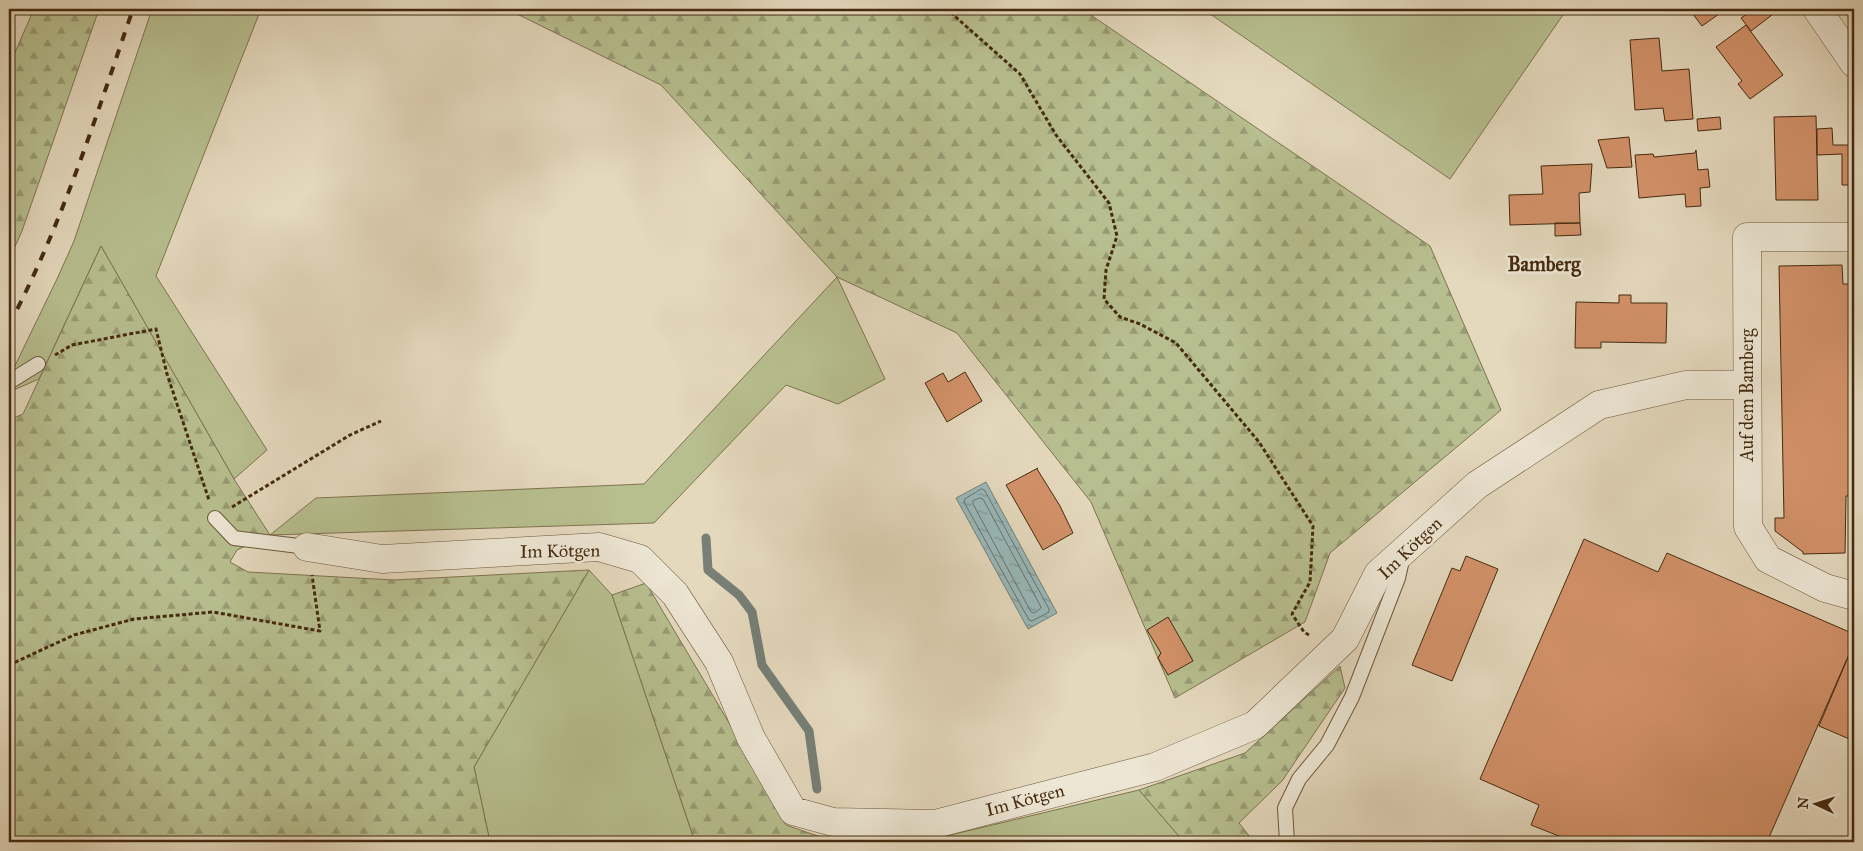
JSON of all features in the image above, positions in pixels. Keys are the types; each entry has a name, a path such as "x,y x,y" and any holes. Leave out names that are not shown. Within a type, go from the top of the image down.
{"street":[{"path":"1817,9 1854,63"},
{"name":"Auf dem Bamberg","path":"1854,237 1747,237 1748,527 1768,559 1826,588 1854,596"},
{"name":"Im Kötgen","path":"307,547 382,559 599,547 640,559 675,594 719,662 751,738 793,811 833,822 935,824 1155,766 1255,724 1345,639 1378,574 1477,485 1599,405 1686,385 1747,385"}],"lane":[{"path":"9,382 38,364"},
{"path":"215,518 234,538 307,547"},
{"path":"1287,842 1285,808 1299,779 1327,746 1352,697 1398,578 1404,550"}],"path":[{"path":"938,9 950,12 1020,74 1056,136 1109,203 1117,236 1106,270 1104,299 1120,317 1140,324 1176,343 1259,442 1313,526 1310,582 1292,614 1304,632 1332,651"},
{"path":"38,364 72,346 156,329 167,374 215,518 350,435 381,421"},
{"path":"9,665 74,636 134,620 213,612 320,631 307,547"}],"green space":[{"path":"34,9 99,9 22,231 9,260 9,66"},
{"path":"152,9 261,9 156,276 267,450 234,479 101,246 39,379 9,392 9,378 74,241"},
{"path":"507,9 1082,9 1430,246 1501,410 1330,553 1305,622 1175,698 1091,502 957,333 837,277 661,85"},
{"path":"1203,9 1567,9 1450,179"},
{"path":"101,246 234,479 270,535 237,550 230,562 248,572 394,580 589,570 474,767 490,842 9,842 9,420 23,414"},
{"path":"837,277 885,379 838,404 786,385 654,523 270,535 316,498 644,484"},
{"path":"589,570 612,595 695,842 490,842 474,767"},
{"path":"646,583 744,748 786,825 835,842 695,842 612,595"},
{"path":"1340,666 1345,688 1282,781 1239,823 1254,842 1184,842 1139,790 1245,753"},
{"path":"1139,790 1184,842 921,842"}],"water":[{"path":"986,482 1057,613 1028,629 956,498"}],"building":[{"path":"1689,9 1726,9 1702,26"},
{"path":"1754,9 1768,9 1772,15 1751,31 1741,18"},
{"path":"1746,25 1783,75 1750,99 1738,84 1742,81 1716,47"},
{"path":"1659,38 1662,71 1689,69 1693,119 1665,121 1663,108 1635,110 1630,40"},
{"path":"1816,116 1818,200 1776,200 1774,117"},
{"path":"1720,117 1721,129 1698,131 1697,119"},
{"path":"1832,128 1833,145 1854,145 1854,191 1850,191 1850,185 1842,185 1842,154 1817,155 1817,129"},
{"path":"1629,137 1632,167 1607,168 1598,140"},
{"path":"1696,150 1698,170 1708,169 1710,187 1700,188 1701,206 1686,207 1685,194 1639,198 1635,155 1653,154 1654,157 1695,153"},
{"path":"1592,164 1590,192 1579,193 1580,223 1510,225 1509,195 1543,194 1541,166"},
{"path":"1555,223 1580,223 1581,235 1555,236"},
{"path":"1842,265 1843,284 1854,284 1854,496 1846,496 1845,553 1803,554 1803,552 1775,531 1775,518 1784,518 1779,266"},
{"path":"1619,295 1631,295 1631,303 1667,303 1666,343 1601,342 1601,348 1575,348 1576,302 1619,303"},
{"path":"965,372 982,401 947,422 925,383 943,373 948,382"},
{"path":"1038,468 1073,533 1043,550 1006,485"},
{"path":"1584,539 1658,572 1667,553 1854,634 1854,643 1767,842 1574,842 1531,825 1539,805 1480,779"},
{"path":"1466,556 1498,569 1452,681 1412,665 1452,568 1460,571"},
{"path":"1168,617 1193,661 1168,675 1158,658 1161,653 1147,630"},
{"path":"1854,643 1854,741 1819,726"}],"waterway":[{"path":"706,538 708,570 739,595 752,612 762,665 809,731 817,789"}],"railway":[{"path":"9,325 46,248 62,209 133,9"}],"district":[{"name":"Bamberg","path":"1544,264"}]}
